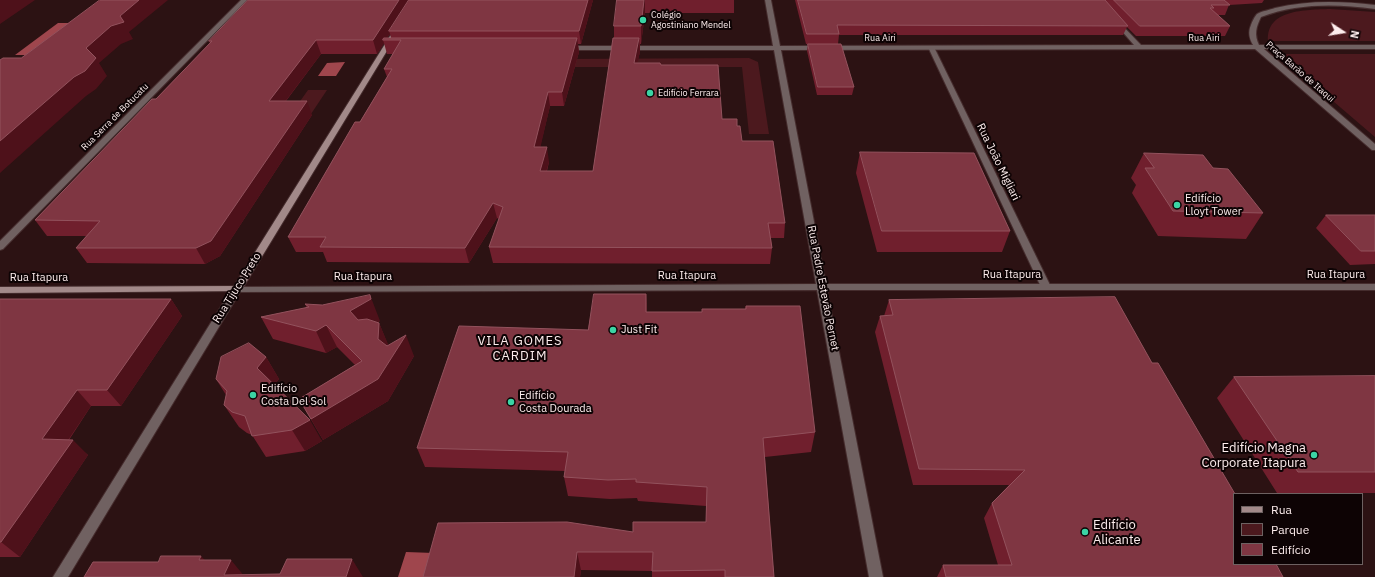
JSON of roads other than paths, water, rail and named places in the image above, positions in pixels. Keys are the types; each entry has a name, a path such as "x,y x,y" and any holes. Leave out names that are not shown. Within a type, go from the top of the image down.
{"street":[{"name":"Rua Serra de Botucatu","path":"0,247 244,0"},
{"name":"Rua Padre Estevão Pernet","path":"768,0 876,577"},
{"name":"Praça Barão de Itaqui","path":"1375,7 1318,2 1288,6 1259,16 1251,32 1257,47 1375,148"},
{"path":"1113,18 1139,47"},
{"name":"Rua Tijuco Preto","path":"60,577 237,289 389,48 398,28"},
{"name":"Rua João Migliari","path":"931,47 1046,287"},
{"name":"Rua Airi","path":"556,48 1375,47"},
{"name":"Rua Itapura","path":"0,290 822,287 1375,288"}],"place":[{"name":"Colégio Agostiniano Mendel","path":"643,20"},
{"name":"Edifício Ferrara","path":"650,93"},
{"name":"Edifício Lloyt Tower","path":"1177,205"},
{"name":"Just Fit","path":"613,330"},
{"name":"Edifício Costa Del Sol","path":"253,395"},
{"name":"Edifício Costa Dourada","path":"511,402"},
{"name":"Edifício Magna Corporate Itapura","path":"1314,455"},
{"name":"Edifício Alicante","path":"1085,532"}],"district":[{"name":"VILA GOMES CARDIM","path":"520,348"}]}
